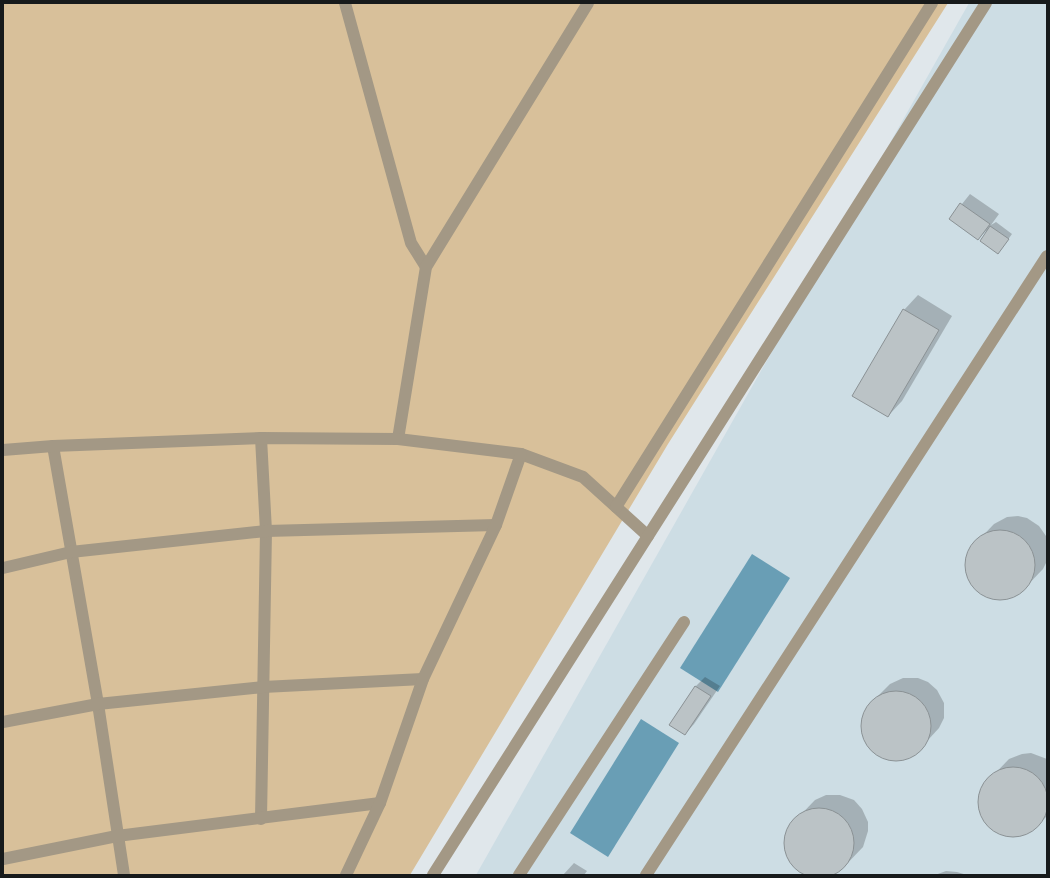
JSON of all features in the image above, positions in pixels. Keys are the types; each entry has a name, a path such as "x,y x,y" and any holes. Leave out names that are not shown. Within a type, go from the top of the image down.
{"street":[{"path":"345,3 411,244 426,267"},
{"path":"398,439 426,267 588,3"},
{"path":"616,507 932,3"},
{"path":"433,875 986,3"},
{"path":"646,875 1047,256"},
{"path":"3,450 53,446 261,438 398,439 521,454 583,477 648,536"},
{"path":"261,438 266,531 261,819"},
{"path":"53,446 98,704 124,875"},
{"path":"346,875 380,803 423,679 496,525 521,454"},
{"path":"3,568 71,552 266,531 496,525"},
{"path":"519,875 684,622"},
{"path":"3,722 98,704 263,687 423,679"},
{"path":"3,859 117,836 380,803"}],"shaded area":[{"path":"3,3 948,3 668,444 410,875 3,875"},
{"path":"969,3 1047,3 1047,875 476,875"}],"water":[{"path":"752,554 790,578 718,692 680,668"},
{"path":"641,719 679,743 608,857 570,833"}],"building":[{"path":"960,203 990,224 978,240 949,219"},
{"path":"990,226 1009,239 998,254 980,241"},
{"path":"903,309 939,330 888,417 852,396"},
{"path":"1000,530 1013,533 1025,540 1032,552 1035,565 1032,578 1025,590 1013,597 1000,600 987,597 975,590 968,578 965,565 968,552 975,540 987,533"},
{"path":"695,686 711,696 685,735 669,725"},
{"path":"896,691 909,694 921,701 928,713 931,726 928,739 921,751 909,758 896,761 883,758 871,751 864,739 861,726 864,713 871,701 883,694"},
{"path":"1013,767 1026,770 1038,777 1045,789 1048,802 1045,815 1038,827 1026,834 1013,837 1000,834 988,827 981,815 978,802 981,789 988,777 1000,770"},
{"path":"819,808 832,811 844,818 851,830 854,843 851,856 844,868 832,875 819,878 806,875 794,868 787,856 784,843 787,830 794,818 806,811"}]}
